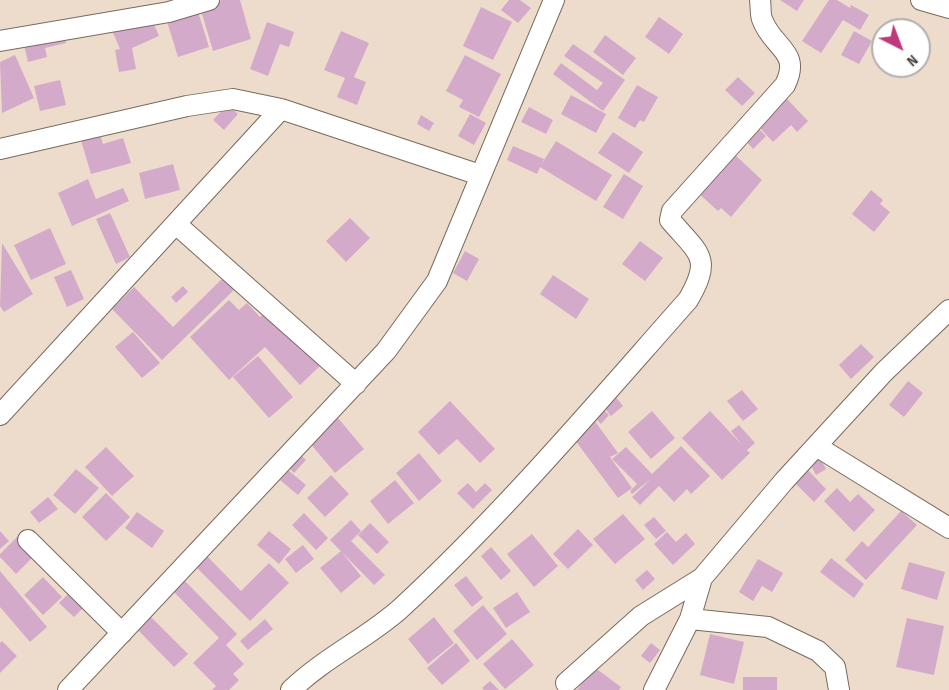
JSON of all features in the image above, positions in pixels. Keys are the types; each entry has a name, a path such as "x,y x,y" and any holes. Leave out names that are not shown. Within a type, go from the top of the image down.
{"street":[{"path":"0,41 169,12 209,0"},
{"path":"68,690 386,351 437,281 554,0"},
{"path":"291,690 305,676 398,610 473,537 688,300 701,278 703,265 697,251 670,220 672,211 786,85 793,70 790,58 768,31 761,17 760,0"},
{"path":"921,0 949,8"},
{"path":"0,149 187,106 233,99 281,109 480,175"},
{"path":"0,415 281,109"},
{"path":"176,224 356,384"},
{"path":"566,683 641,616 702,578 816,446 884,372 949,310"},
{"path":"816,446 949,528"},
{"path":"28,540 122,633"},
{"path":"654,690 690,619 702,578"},
{"path":"690,619 768,627 818,651 835,667 839,690"}],"building":[{"path":"222,0 240,0 251,39 213,51 200,7"},
{"path":"509,0 520,0 531,8 518,23 501,10"},
{"path":"780,0 804,0 797,11"},
{"path":"829,0 837,0 850,8 851,5 869,15 860,30 843,20 821,53 802,41"},
{"path":"195,2 209,47 178,57 164,12"},
{"path":"481,7 512,22 493,60 463,46"},
{"path":"148,10 159,36 132,48 136,69 119,72 115,50 120,49 110,26"},
{"path":"659,17 683,34 669,54 645,37"},
{"path":"267,22 294,32 289,47 280,44 268,76 250,69"},
{"path":"62,24 66,43 45,48 47,57 28,62 21,33"},
{"path":"341,31 369,43 354,77 366,82 357,105 337,97 345,78 324,70"},
{"path":"854,31 871,40 859,64 841,55"},
{"path":"605,35 636,58 623,75 593,52"},
{"path":"573,44 625,80 603,111 553,74 561,63 597,90 603,83 564,56"},
{"path":"15,55 34,98 2,113 0,62"},
{"path":"465,55 501,74 479,117 459,107 463,100 446,91"},
{"path":"738,77 755,93 742,106 725,90"},
{"path":"60,80 66,105 40,111 34,86"},
{"path":"637,85 658,97 644,122 640,120 635,128 618,118"},
{"path":"571,95 606,114 596,133 561,114"},
{"path":"787,99 808,121 797,132 791,125 773,142 759,127"},
{"path":"227,105 238,114 224,130 213,120"},
{"path":"529,107 553,120 546,134 521,122"},
{"path":"470,114 486,123 474,145 458,136"},
{"path":"421,115 434,123 429,131 417,124"},
{"path":"758,128 766,136 753,149 745,140"},
{"path":"99,131 103,144 123,138 131,163 91,174 80,137"},
{"path":"613,132 643,152 629,173 598,153"},
{"path":"556,141 612,175 596,201 540,167 537,174 507,160 513,146 544,159 541,165"},
{"path":"733,153 762,180 731,217 721,208 718,211 697,192"},
{"path":"173,164 180,190 145,199 139,173"},
{"path":"624,174 643,186 623,219 603,207"},
{"path":"88,179 96,199 123,188 129,201 72,226 58,193"},
{"path":"871,190 883,200 880,204 890,212 874,232 852,214"},
{"path":"110,213 130,257 116,264 96,219"},
{"path":"350,218 370,238 346,262 326,241"},
{"path":"50,228 66,264 31,280 14,245"},
{"path":"640,241 663,258 645,281 622,264"},
{"path":"2,243 33,294 4,312 0,306"},
{"path":"465,251 479,259 467,281 453,273"},
{"path":"71,270 84,299 67,307 54,277"},
{"path":"229,272 240,284 162,360 112,309 134,287 173,327"},
{"path":"553,275 589,299 576,319 540,294"},
{"path":"183,286 188,292 176,303 171,297"},
{"path":"229,300 239,310 247,303 260,317 269,309 321,365 300,385 265,347 229,380 190,337"},
{"path":"133,332 160,363 142,378 115,347"},
{"path":"861,344 874,357 851,379 839,365"},
{"path":"258,356 293,397 269,418 233,377"},
{"path":"908,381 923,393 904,417 889,405"},
{"path":"742,390 758,409 743,421 727,401"},
{"path":"615,396 623,406 611,416 603,406"},
{"path":"450,401 495,449 480,463 457,439 439,455 418,432"},
{"path":"600,406 609,415 601,424 591,414"},
{"path":"652,411 675,438 651,459 628,432"},
{"path":"710,411 742,445 731,431 739,425 755,443 747,450 750,453 722,480 682,438"},
{"path":"338,418 364,449 335,473 309,442"},
{"path":"594,420 618,453 610,457 632,488 618,498 572,436"},
{"path":"681,446 710,476 691,494 687,489 674,502 659,486 640,505 632,497 651,479 632,494 630,491 637,484 612,459 626,447 652,474"},
{"path":"106,447 134,476 112,496 85,467"},
{"path":"299,453 306,460 294,473 287,466"},
{"path":"419,453 442,481 419,501 396,473"},
{"path":"819,456 826,469 816,475 809,462"},
{"path":"805,467 826,489 814,502 792,480"},
{"path":"76,469 99,488 75,514 53,495"},
{"path":"288,470 306,485 298,495 280,480"},
{"path":"331,475 349,494 325,517 307,498"},
{"path":"395,480 414,503 388,524 370,501"},
{"path":"468,483 476,492 485,483 492,490 473,509 457,493"},
{"path":"837,488 850,502 858,494 875,510 854,532 824,501"},
{"path":"106,493 130,517 106,541 82,517"},
{"path":"48,497 58,509 39,523 30,512"},
{"path":"901,511 917,525 866,580 845,560 862,541 868,547"},
{"path":"137,512 164,531 152,548 125,528"},
{"path":"304,513 328,538 316,550 292,525"},
{"path":"623,514 645,539 615,564 593,539"},
{"path":"654,517 666,531 656,539 644,525"},
{"path":"351,520 361,531 351,541 385,575 374,585 330,540"},
{"path":"370,523 389,542 377,554 358,535"},
{"path":"578,529 593,545 568,569 553,554"},
{"path":"0,531 9,541 0,549"},
{"path":"269,531 291,549 279,564 257,545"},
{"path":"667,532 676,542 686,533 695,544 673,565 654,544"},
{"path":"20,534 38,552 16,574 0,557 0,554"},
{"path":"532,534 558,566 534,587 507,554"},
{"path":"303,545 314,559 296,573 285,559"},
{"path":"491,547 511,571 501,580 481,556"},
{"path":"341,551 361,576 341,593 320,568"},
{"path":"207,556 241,591 269,563 289,583 250,621 196,567"},
{"path":"831,558 864,584 854,598 820,572"},
{"path":"758,559 783,573 772,592 762,586 753,601 739,592"},
{"path":"909,562 945,572 937,600 901,589"},
{"path":"647,570 655,579 643,590 635,580"},
{"path":"0,571 47,627 30,642 0,607"},
{"path":"466,576 483,598 472,607 454,585"},
{"path":"43,577 62,597 43,615 24,595"},
{"path":"184,580 237,634 226,645 244,664 233,674 239,680 229,690 212,690 216,686 193,663 219,638 173,591"},
{"path":"76,586 90,601 74,617 59,603"},
{"path":"517,592 530,612 506,628 493,608"},
{"path":"483,605 507,634 477,660 453,631"},
{"path":"149,615 188,654 174,667 136,628"},
{"path":"434,617 454,643 428,664 408,639"},
{"path":"907,618 944,626 934,675 896,667"},
{"path":"265,619 273,629 248,650 240,641"},
{"path":"710,634 744,642 734,684 700,675"},
{"path":"512,639 534,665 505,689 483,664"},
{"path":"2,641 17,656 0,673 0,643"},
{"path":"456,643 470,661 442,685 427,668"},
{"path":"651,643 660,650 650,663 641,656"},
{"path":"594,667 621,687 619,690 577,690"},
{"path":"743,677 777,677 777,690 743,690"},
{"path":"490,681 499,690 482,688"}]}
